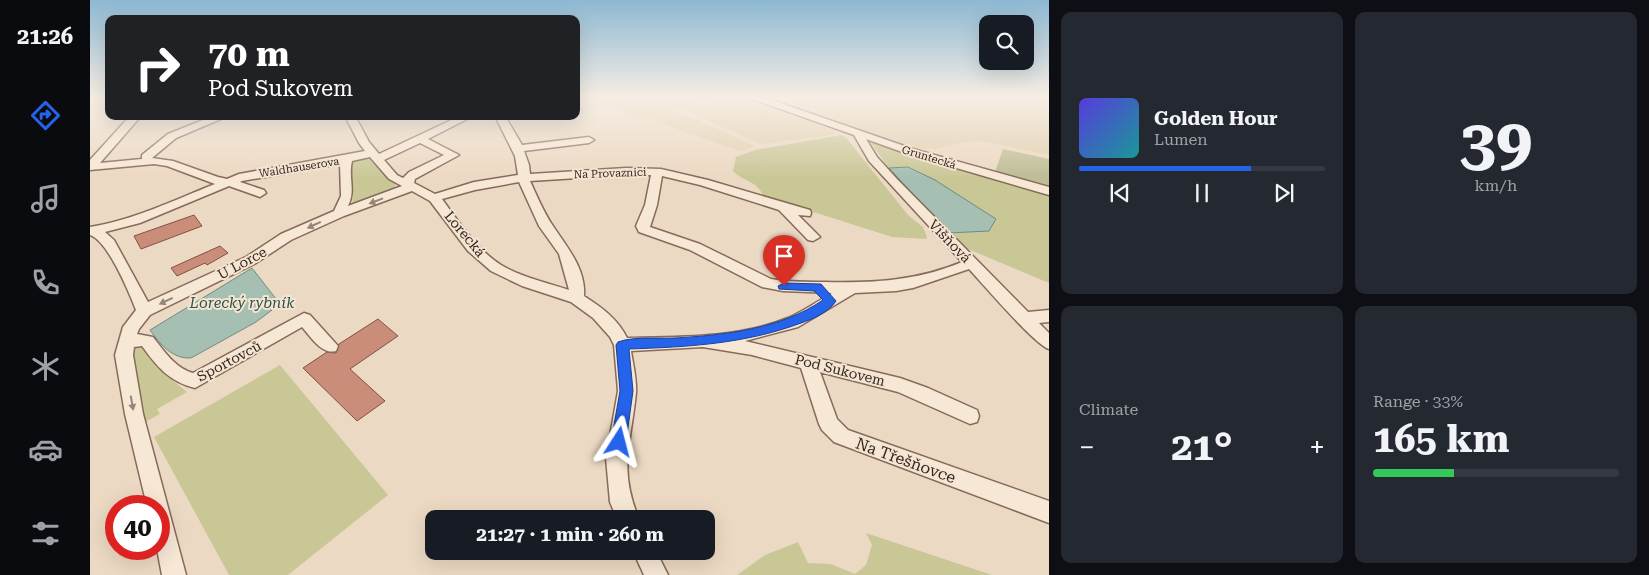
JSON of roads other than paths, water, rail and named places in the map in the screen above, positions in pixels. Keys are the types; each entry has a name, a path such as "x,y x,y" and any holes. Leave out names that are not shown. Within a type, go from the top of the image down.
{"street":[{"path":"90,167 129,124"},
{"path":"146,157 172,136 203,124"},
{"name":"Lorecká","path":"354,124 375,156 393,177 434,198 473,248 496,268 527,282 576,298 588,305 610,325 622,345"},
{"name":"Waldhauserova","path":"92,231 135,220 225,183 250,175 375,156 420,139 452,124"},
{"path":"504,124 518,149 525,175 523,179 546,226 566,253 577,288 576,298"},
{"name":"Gruntecká","path":"831,124 924,156 1049,191"},
{"name":"Višňová","path":"860,134 858,137 864,146 893,182 1049,343"},
{"path":"410,186 409,178 413,174 454,155 420,139"},
{"path":"518,149 589,140"},
{"path":"339,213 347,196 345,166 347,159"},
{"name":"Waldhauserova","path":"90,167 154,161 169,163 260,193"},
{"path":"657,172 651,205 643,226 646,230 694,246 766,283 784,286 852,288 896,286 913,283 971,263"},
{"name":"Na Provaznici","path":"434,198 461,189 523,179 564,175 657,172 705,182 805,213"},
{"name":"U Lorce","path":"144,311 251,260 286,237 339,213 357,208 410,186"},
{"name":"Na Provaznici","path":"784,208 814,237"},
{"path":"92,231 107,240 138,295 144,311 131,327 124,355 134,414 155,495"},
{"path":"817,287 830,301"},
{"name":"Pod Sukovem","path":"622,345 704,341 773,329 811,315 852,288"},
{"path":"1023,318 1049,316"},
{"name":"Sportovců","path":"127,342 142,340 147,342 170,370 189,380 195,381 304,319 330,346"},
{"name":"Pod Sukovem","path":"704,341 752,349 900,385 922,393 970,416"},
{"path":"622,345 626,391 616,458 616,477 624,510"},
{"name":"Na Třešňovce","path":"808,363 829,424 841,436 1049,512"},
{"path":"170,558 174,575"},
{"path":"648,560 656,575"}],"water":[{"path":"908,167 935,180 996,219 989,231 948,233 889,168"},
{"name":"Lorecký rybník","path":"252,268 280,304 256,322 191,358 178,356 167,350 150,330"}]}
